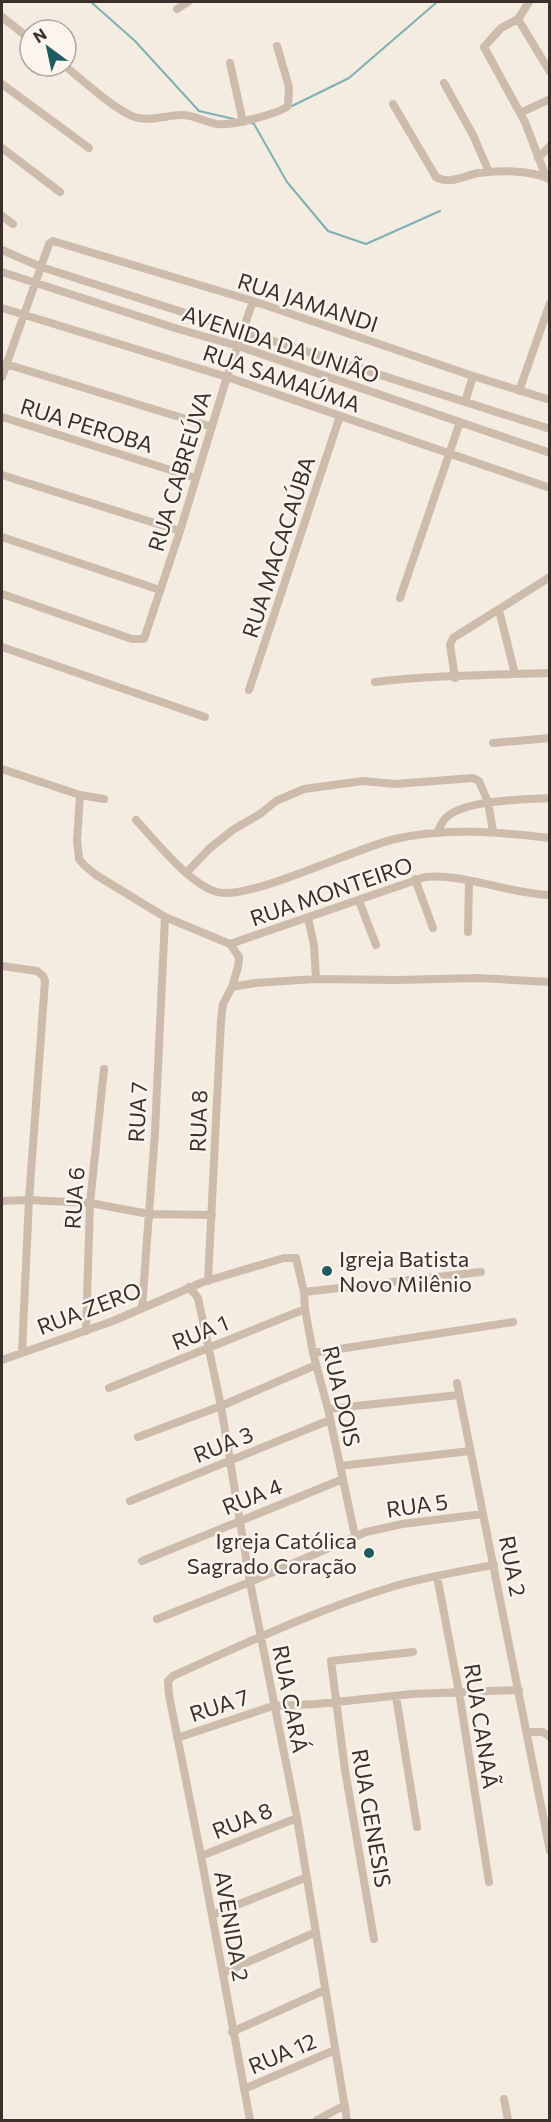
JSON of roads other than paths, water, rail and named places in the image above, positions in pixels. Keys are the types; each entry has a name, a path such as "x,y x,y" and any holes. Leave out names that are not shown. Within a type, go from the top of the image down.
{"street":[{"path":"177,9 188,2"},
{"path":"529,2 518,19 501,28 485,44 485,53 520,113 548,178"},
{"path":"2,17 18,30"},
{"path":"518,19 549,72"},
{"path":"78,76 134,117 145,119 187,115 219,124 243,122 288,106 289,87 277,46"},
{"path":"231,63 243,122"},
{"path":"444,83 473,135 489,172"},
{"path":"2,84 89,148"},
{"path":"520,113 549,99"},
{"path":"393,104 430,168 441,180 453,180 489,172 514,172 548,178"},
{"path":"538,159 549,146"},
{"path":"2,148 60,192"},
{"path":"2,216 13,224"},
{"name":"RUA JAMANDI","path":"40,267 49,244 53,241 253,302 549,400"},
{"path":"2,250 40,267 549,429"},
{"path":"2,377 40,267"},
{"name":"AVENIDA DA UNIÃO","path":"2,272 238,346 549,453"},
{"name":"RUA CABREÚVA","path":"2,594 132,639 145,638 227,377 253,302"},
{"path":"519,391 549,303"},
{"name":"RUA SAMAÚMA","path":"2,308 227,377 549,488"},
{"path":"6,364 212,427"},
{"path":"465,402 473,376"},
{"name":"RUA MACACAÚBA","path":"249,690 340,416"},
{"name":"RUA PEROBA","path":"2,417 196,478"},
{"path":"400,598 460,422"},
{"path":"2,475 180,531"},
{"path":"2,537 160,590"},
{"path":"455,678 450,645 453,638 549,577"},
{"path":"500,610 515,674"},
{"path":"2,648 205,717"},
{"path":"375,682 421,677 455,678 549,673"},
{"path":"493,743 549,738"},
{"path":"2,769 80,795 104,799"},
{"path":"186,873 210,848 234,830 276,801 304,789 363,781 395,784 473,778 479,781 488,802 493,831"},
{"path":"80,795 77,840 80,859 84,866 165,917 230,944"},
{"path":"437,833 445,819 468,807 488,802 549,798"},
{"path":"136,820 186,873 216,892 231,894 255,889 396,838 437,833 493,831 549,837"},
{"name":"RUA MONTEIRO","path":"230,944 359,901 416,879 436,876 522,893 549,895"},
{"path":"416,879 433,928"},
{"path":"468,932 469,881"},
{"path":"359,901 375,945"},
{"name":"RUA 7","path":"142,1308 155,1132 165,917"},
{"path":"308,918 314,945 316,979"},
{"name":"RUA 8","path":"198,1298 205,1282 212,1215 216,1092 223,1004 232,987 239,957 230,944"},
{"path":"2,966 37,971 45,981 29,1200 22,1352"},
{"path":"232,987 255,983 316,979 479,978 549,982"},
{"name":"RUA 6","path":"86,1331 90,1203 104,1069"},
{"path":"2,1201 90,1203 149,1214 212,1215"},
{"name":"RUA ZERO","path":"2,1360 86,1331 189,1287 291,1257 296,1258 298,1264"},
{"name":"RUA DOIS","path":"298,1264 313,1353 328,1409 355,1536"},
{"path":"304,1292 481,1272"},
{"name":"RUA CARÁ","path":"189,1287 198,1298 210,1347 250,1582 297,1818 347,2121"},
{"name":"RUA 1","path":"109,1388 305,1309"},
{"path":"313,1353 513,1322"},
{"path":"138,1437 221,1406 316,1365"},
{"name":"RUA 2","path":"457,1383 527,1732"},
{"path":"328,1409 459,1395"},
{"name":"RUA 3","path":"130,1501 330,1420"},
{"path":"340,1466 470,1451"},
{"name":"RUA 4","path":"142,1561 343,1479"},
{"name":"RUA 5","path":"157,1619 250,1582 355,1536 402,1524 483,1514"},
{"path":"261,1636 395,1586 494,1565"},
{"name":"RUA CANAÃ","path":"436,1576 459,1692 489,1882"},
{"name":"AVENIDA 2","path":"250,2121 168,1684 170,1679 178,1674 261,1636"},
{"name":"RUA GENESIS","path":"374,1939 345,1770 331,1661 413,1652"},
{"name":"RUA 7","path":"177,1738 273,1706 396,1696 519,1690"},
{"path":"396,1696 417,1827"},
{"path":"549,1737 543,1732 527,1732 535,1787 549,1851"},
{"name":"RUA 8","path":"201,1856 297,1818"},
{"path":"213,1915 307,1877"},
{"path":"223,1973 316,1932"},
{"path":"232,2032 325,1990"},
{"name":"RUA 12","path":"244,2089 335,2050"},
{"path":"504,2099 508,2121"},
{"path":"317,2121 345,2105"}],"waterway":[{"path":"91,2 135,41 199,111 234,119"},
{"path":"292,106 349,78 437,2"},
{"path":"251,123 254,124 287,182 328,231 366,244 440,211"}],"place":[{"name":"Igreja Batista Novo Milênio","path":"327,1271"},
{"name":"Igreja Católica Sagrado Coração","path":"369,1553"}]}
